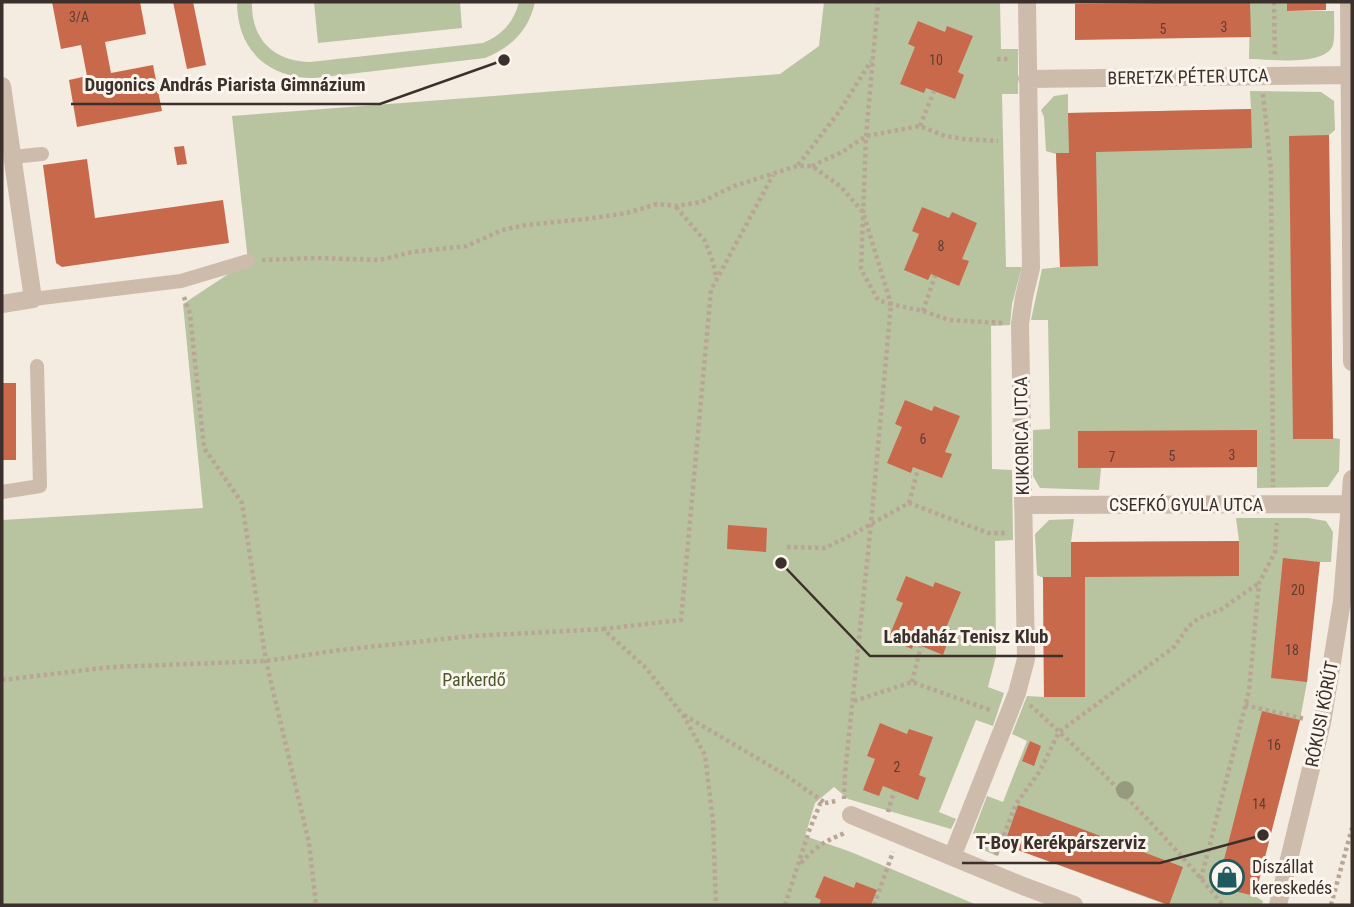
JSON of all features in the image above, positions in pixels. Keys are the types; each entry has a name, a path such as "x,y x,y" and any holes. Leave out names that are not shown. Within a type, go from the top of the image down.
{"street":[{"name":"KUKORICA UTCA","path":"952,857 1017,693 1026,659 1020,324 1031,268 1027,2"},
{"path":"1349,2 1352,362"},
{"name":"BERETZK PÉTER UTCA","path":"1027,79 1349,75"},
{"path":"2,86 33,299 2,304"},
{"name":"RÓKUSI KÖRÚT","path":"1278,905 1322,723 1342,601 1352,479"},
{"name":"CSEFKÓ GYULA UTCA","path":"1023,505 1350,504"},
{"path":"857,818 1074,905"}],"lane":[{"path":"12,157 42,154"},
{"path":"33,299 181,281 248,261"},
{"path":"2,492 40,486 37,366"}],"path":[{"path":"878,2 866,136 861,270 878,300 949,320 1020,324"},
{"path":"1202,878 1249,691 1259,583 1275,552 1278,505 1272,486 1268,76 1275,2"},
{"path":"797,166 839,112 872,60"},
{"path":"920,126 934,90"},
{"path":"248,261 318,258 380,260 412,252 467,246 502,230 526,225 627,213 657,204 676,206 702,202 734,186 797,166 812,166 842,152 866,136 920,126 945,136 998,141"},
{"path":"785,905 820,804 844,800 891,304 863,212 840,186 812,166"},
{"path":"2,680 111,667 266,661 472,636 603,629 681,620 711,290 774,174"},
{"path":"676,206 705,240 716,279"},
{"path":"923,311 935,276"},
{"path":"181,281 190,314 204,449 242,503 266,661 309,844 316,905"},
{"path":"787,547 825,548 909,503 918,469"},
{"path":"909,503 988,533 1023,532"},
{"path":"989,872 1016,804 1040,771 1059,732 1174,648 1188,627 1199,618 1220,610 1259,583"},
{"path":"603,629 646,668 683,715 705,755 713,822 716,905"},
{"path":"912,681 920,646"},
{"path":"854,701 912,681 973,705 1008,715"},
{"path":"1017,693 1132,804 1202,878 1223,905"},
{"path":"1245,705 1322,723"},
{"path":"683,715 784,774 825,803"},
{"path":"887,817 894,791"},
{"path":"798,866 827,839 844,833 857,818"},
{"path":"1331,905 1352,828"},
{"path":"874,905 900,835"}],"green space":[{"path":"237,2 252,2 255,27 267,46 285,57 310,62 483,43 506,27 519,2 535,2 524,29 518,36 503,49 485,58 315,78 283,73 258,58 243,34 238,19"},
{"path":"314,2 460,2 462,28 318,43"},
{"name":"Parkerdő","path":"824,2 1000,2 1001,49 1018,49 1018,94 1002,94 1006,267 1022,267 1012,304 1010,325 991,326 992,469 1012,470 1013,540 995,541 996,656 988,687 1004,693 993,726 976,720 939,812 956,819 951,829 848,799 834,787 815,803 805,836 851,852 977,905 2,905 2,520 203,508 183,304 248,261 232,116 780,74 819,46"},
{"path":"1250,2 1287,2 1287,11 1334,11 1333,45 1328,52 1308,59 1249,59"},
{"path":"1250,91 1321,92 1334,101 1335,130 1329,135 1333,438 1340,439 1339,471 1328,487 1257,488 1257,467 1101,468 1099,490 1040,488 1033,476 1033,430 1050,429 1048,320 1031,320 1042,269 1060,267 1056,154 1046,151 1044,117 1041,110 1054,96 1068,94 1068,113 1251,109"},
{"path":"1236,518 1308,518 1326,521 1333,532 1331,562 1319,562 1307,682 1300,720 1255,896 1263,901 1262,905 1167,905 1004,845 997,856 979,848 973,833 987,796 1003,802 1027,741 1012,734 1027,696 1044,697 1043,578 1037,575 1035,534 1049,520 1074,519 1071,542 1239,541"}],"building":[{"path":"52,2 140,2 146,34 105,42 111,73 153,65 162,111 77,127 69,80 87,76 81,45 61,49"},
{"path":"173,2 193,2 206,65 187,69"},
{"path":"1250,2 1251,37 1075,40 1075,4"},
{"path":"1287,2 1326,2 1326,10 1287,11"},
{"path":"918,21 945,32 947,26 973,36 958,72 964,75 955,99 926,88 924,93 900,84 915,47 908,44"},
{"path":"1251,109 1252,148 1096,152 1098,266 1060,267 1056,153 1069,153 1068,113"},
{"path":"1329,135 1333,439 1293,439 1289,136"},
{"path":"184,146 187,164 177,165 174,147"},
{"path":"87,159 95,218 223,200 229,243 62,267 56,263 43,165"},
{"path":"922,207 949,218 952,212 977,223 962,259 969,261 959,286 931,274 928,280 904,270 919,234 912,231"},
{"path":"2,383 16,383 16,460 2,460"},
{"path":"905,400 932,411 934,406 960,416 945,452 952,454 942,478 913,467 911,473 887,463 902,427 895,424"},
{"path":"1257,430 1257,467 1078,468 1078,431"},
{"path":"728,525 767,528 766,552 727,549"},
{"path":"1239,541 1239,576 1085,577 1085,697 1044,697 1043,577 1071,577 1071,542"},
{"path":"1283,558 1320,562 1307,682 1271,678"},
{"path":"906,576 933,587 935,582 961,592 946,628 952,630 943,655 914,643 912,649 888,639 903,603 896,600"},
{"path":"1262,711 1300,720 1255,896 1217,887"},
{"path":"880,723 907,734 909,729 933,737 919,775 926,778 918,800 883,786 879,796 863,790 875,759 867,756"},
{"path":"1030,741 1041,746 1034,766 1022,761"},
{"path":"1018,805 1183,867 1169,905 1004,845"},
{"path":"824,876 854,888 856,882 877,890 871,905 819,905 821,900 815,897"}],"place":[{"name":"Dugonics András Piarista Gimnázium","path":"504,60"},
{"name":"Labdaház Tenisz Klub","path":"781,563"},
{"name":"T-Boy Kerékpárszerviz","path":"1263,835"},
{"name":"Díszállat kereskedés","path":"1227,877"}]}
